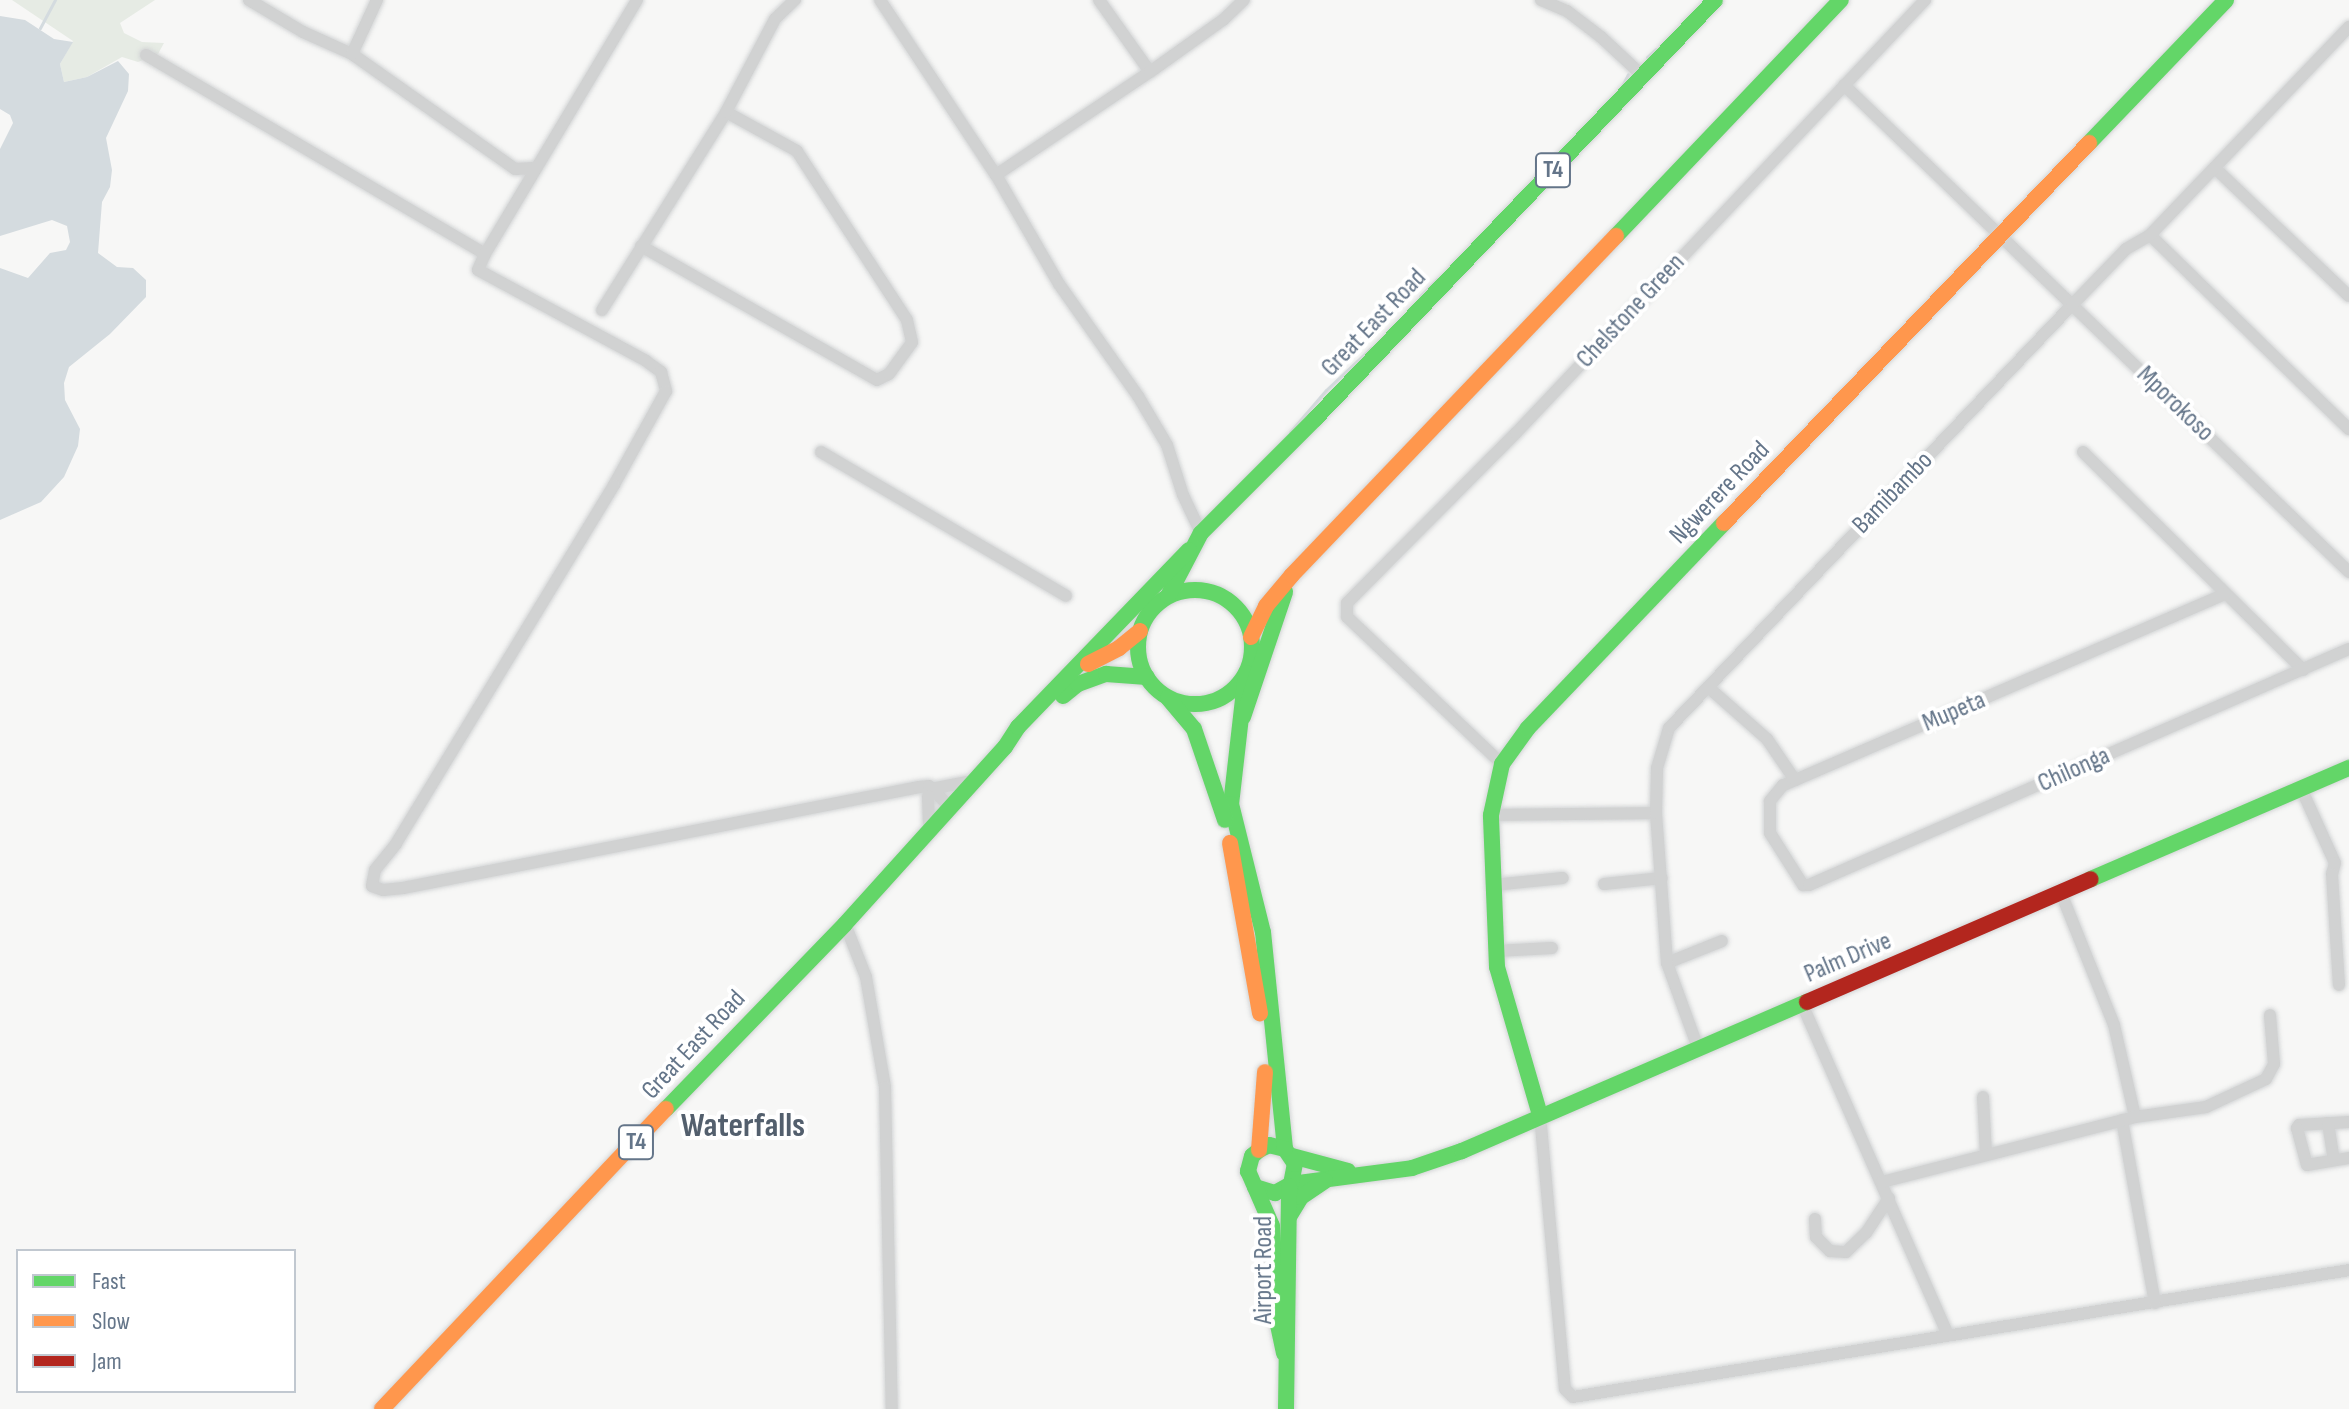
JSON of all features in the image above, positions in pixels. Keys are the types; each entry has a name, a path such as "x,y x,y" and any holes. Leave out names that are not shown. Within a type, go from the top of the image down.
{"main road":[{"name":"Great East Road","path":"382,1409 519,1261 845,924 929,827 1005,747 1018,727 1189,550 1201,533 1315,419 1715,0"},
{"path":"1251,637 1266,606 1292,575 1841,0"},
{"name":"Ngwerere Road","path":"1540,1115 1500,982 1496,951 1491,815 1502,764 1528,728 2226,0"},
{"name":"T4","path":"1168,596 1189,550"},
{"path":"1243,717 1252,699 1272,624 1292,575"},
{"path":"1259,1150 1266,1089 1256,975 1223,811 1194,729 1147,677 1138,655 1140,631 1146,617 1168,596 1188,590 1209,592 1228,601 1242,617 1251,637 1243,717 1233,764 1231,804 1263,932 1288,1153 1296,1168 1290,1185 1269,1193 1255,1187 1248,1164 1259,1150 1269,1145 1288,1153"},
{"name":"Great East Road","path":"1067,679 1140,631"},
{"path":"1168,698 1203,704 1220,699 1246,673"},
{"name":"Great East Road","path":"1005,747 1019,740 1078,684 1106,674 1147,677"},
{"name":"Palm Drive","path":"1290,1185 1412,1168 1462,1151 2349,768"},
{"name":"Palm Drive","path":"1288,1153 1361,1173"},
{"name":"Palm Drive","path":"1289,1217 1301,1197 1320,1183 1342,1176"},
{"name":"Airport Road","path":"1284,1353 1289,1325 1290,1185"},
{"name":"Airport Road","path":"1255,1187 1272,1226 1286,1409"}],"street":[{"path":"249,0 303,32 352,54 515,169 534,168"},
{"path":"352,54 377,0"},
{"path":"637,0 534,168 478,270 646,361 661,372 666,391 614,485 412,817 375,870 372,886 383,890 403,888 952,787 974,779"},
{"path":"602,310 726,112 775,19 795,0"},
{"path":"880,0 996,175 1059,284 1138,396 1167,445 1183,495 1201,533"},
{"path":"1099,0 1150,72"},
{"path":"996,175 1150,72 1223,20 1244,0"},
{"path":"1541,0 1571,6 1643,76"},
{"name":"Chelstone Green","path":"1502,764 1351,621 1345,611 1352,597 1516,433 1925,0"},
{"name":"Bamibambo","path":"1698,1048 1667,963 1656,813 1657,768 1669,728 2126,249 2150,235 2349,27"},
{"path":"146,55 485,254"},
{"name":"Mporokoso","path":"1844,85 2349,572"},
{"path":"641,246 877,380 889,374 912,342 907,320 797,151 726,112"},
{"path":"2215,168 2349,296"},
{"path":"2150,235 2349,429"},
{"path":"821,452 1066,596"},
{"path":"2083,452 2303,670"},
{"name":"Mupeta","path":"1800,880 1769,827 1772,795 1795,780 2225,594"},
{"name":"Chilonga","path":"1800,880 1809,885 2349,649"},
{"path":"1708,687 1767,739 1795,780"},
{"path":"2301,788 2335,863 2332,874 2339,985"},
{"path":"927,790 947,809"},
{"path":"927,790 929,827"},
{"path":"1491,815 1656,813"},
{"path":"1493,885 1563,878"},
{"path":"1604,884 1662,878"},
{"path":"2061,893 2114,1025 2155,1303"},
{"path":"845,924 866,977 885,1087 892,1409"},
{"path":"1667,963 1722,941"},
{"path":"1496,951 1552,948"},
{"path":"1802,1004 1948,1335"},
{"path":"1882,1182 2128,1118 2206,1107 2262,1082 2274,1064 2270,1015"},
{"path":"1983,1097 1986,1155"},
{"path":"1540,1115 1565,1389 1573,1397 2349,1270"},
{"path":"2349,1122 2299,1125 2297,1128 2307,1165 2349,1158"},
{"path":"2328,1123 2334,1160"},
{"path":"1815,1219 1816,1237 1830,1251 1846,1252 1866,1233 1889,1198"}],"shaded area":[{"path":"12,0 155,0 120,23 124,33 142,42 164,43 158,54 138,62 122,57 87,77 64,82 60,64 73,41"},
{"path":"0,16 25,20 54,39 73,42 60,64 64,82 87,77 118,61 129,74 128,91 106,138 112,170 110,187 102,202 98,253 117,267 133,268 146,280 146,297 110,334 69,367 64,383 65,400 80,429 78,446 64,477 41,502 0,520 0,268 28,278 50,253 66,250 70,242 67,226 52,220 0,236 0,149 13,123 10,115 0,109"}],"waterway":[{"path":"40,28 55,0"},
{"path":"1647,57 1656,49"},
{"path":"1622,86 1628,74"},
{"path":"1420,296 1437,279"},
{"path":"1290,432 1326,390 1371,348"}],"traffic: fast":[{"path":"1168,596 1201,533 1315,419 1715,0"},
{"path":"1616,236 1841,0"},
{"path":"2089,143 2226,0"},
{"path":"1540,1115 1497,967 1491,815 1502,764 1528,728 1724,523"},
{"path":"666,1109 845,924 1005,747 1018,727 1189,550"},
{"path":"1195,590 1217,595 1235,607 1247,625 1252,647 1247,669 1235,687 1217,699 1195,704 1173,699 1155,687 1143,669 1138,647 1143,625 1155,607 1173,595 1195,590"},
{"path":"1243,717 1285,592"},
{"path":"1246,673 1231,804 1263,932 1285,1149"},
{"path":"1063,696 1078,684 1106,674 1147,677"},
{"path":"1168,698 1194,729 1225,820"},
{"path":"2091,879 2349,768"},
{"path":"1291,1184 1412,1168 1462,1151 1807,1002"},
{"path":"1255,1187 1275,1193 1291,1184 1295,1164 1285,1149 1269,1145 1259,1150 1252,1156 1248,1171 1272,1226 1278,1325 1284,1353"},
{"path":"1292,1156 1348,1171"},
{"path":"1289,1217 1301,1197 1325,1181"},
{"path":"1286,1409 1289,1186"}],"traffic: slow":[{"path":"1724,523 2089,143"},
{"path":"1251,637 1266,606 1292,575 1616,236"},
{"path":"1088,664 1119,648 1140,631"},
{"path":"1230,843 1260,1013"},
{"path":"1259,1150 1265,1072"},
{"path":"382,1409 666,1109"}],"traffic: jam":[{"path":"1807,1002 2091,879"}],"district":[{"name":"Waterfalls","path":"743,1126"}]}
